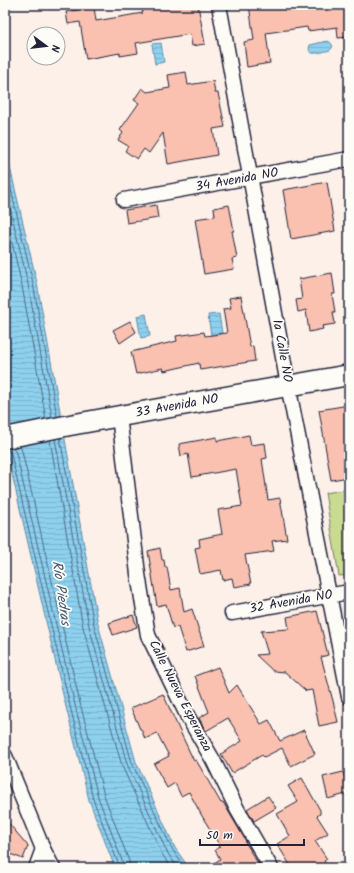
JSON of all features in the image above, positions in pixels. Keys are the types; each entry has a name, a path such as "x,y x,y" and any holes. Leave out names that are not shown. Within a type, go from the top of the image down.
{"street":[{"name":"1a Calle NO","path":"219,5 288,386 349,697"},
{"name":"34 Avenida NO","path":"124,200 349,159"},
{"name":"33 Avenida NO","path":"5,438 349,374"},
{"name":"Calle Nueva Esperanza","path":"119,416 138,574 148,635 188,717 213,760 237,809 270,868"},
{"name":"32 Avenida NO","path":"232,613 349,592"},
{"path":"5,756 43,849 53,868"},
{"path":"36,868 43,849"}],"green space":[{"path":"349,489 349,575 339,576 325,493"}],"water":[{"path":"327,41 332,45 330,50 315,53 310,51 310,45"},
{"path":"161,43 164,62 155,64 152,44"},
{"name":"Río Piedras","path":"5,146 37,283 98,624 136,762 175,848 189,868 115,868 89,800 5,444"},
{"path":"146,314 150,336 141,338 137,316"},
{"path":"219,314 222,333 211,335 208,315"}],"building":[{"path":"169,5 198,5 205,44 192,46 190,34 136,43 138,53 120,56 120,53 86,59 80,22 68,24 66,12 94,7 96,21 143,13 142,10"},
{"path":"249,5 349,5 349,37 338,38 337,27 308,31 307,27 266,33 270,63 247,67 244,42 254,40"},
{"path":"186,72 188,85 213,81 215,93 218,93 225,127 213,129 217,155 168,164 163,133 149,153 144,149 137,159 125,151 128,146 118,140 123,133 120,130 139,103 134,100 142,88 147,92 170,88 168,75"},
{"path":"327,182 335,231 291,239 283,190"},
{"path":"156,205 158,218 127,223 125,210"},
{"path":"229,205 237,258 232,259 234,269 204,274 195,219 215,216 214,208"},
{"path":"332,273 335,294 332,294 335,324 322,326 323,329 309,332 306,310 298,312 296,300 302,299 299,279"},
{"path":"241,296 250,347 253,346 255,361 200,370 199,363 164,371 163,368 136,374 131,352 177,341 176,336 204,332 205,336 227,333 223,309 231,308 229,298"},
{"path":"130,321 136,332 120,343 113,330"},
{"path":"349,405 349,477 331,480 319,410"},
{"path":"249,435 251,445 265,443 267,458 262,459 268,500 280,498 287,539 272,541 274,551 245,555 251,584 234,587 232,578 223,580 221,570 200,574 195,548 200,547 199,539 222,534 218,510 242,506 236,469 192,477 188,454 181,456 179,444 217,437 217,441"},
{"path":"160,548 162,560 164,560 165,567 167,567 171,590 180,588 184,612 192,609 204,646 186,652 178,627 173,628 166,604 157,606 148,551"},
{"path":"317,611 328,655 321,657 338,722 319,726 312,690 306,691 285,672 273,671 256,655 268,654 261,631 289,629 287,617"},
{"path":"133,615 137,627 113,635 109,623"},
{"path":"218,667 229,693 237,685 261,724 269,720 280,741 304,730 315,754 291,766 282,748 264,757 262,755 232,773 221,754 242,741 228,718 206,731 199,718 209,712 195,676"},
{"path":"163,694 194,761 196,760 221,803 223,802 261,868 207,868 220,859 215,850 220,846 189,792 181,796 175,783 167,788 154,764 169,756 157,733 145,739 131,708"},
{"path":"343,772 349,793 328,799 323,777"},
{"path":"302,778 320,810 320,814 317,816 328,833 315,841 327,859 324,861 328,868 292,868 277,844 290,836 277,814 298,802 288,786"},
{"path":"268,796 276,808 254,821 247,809"},
{"path":"5,819 28,846 23,859 5,852"}]}
